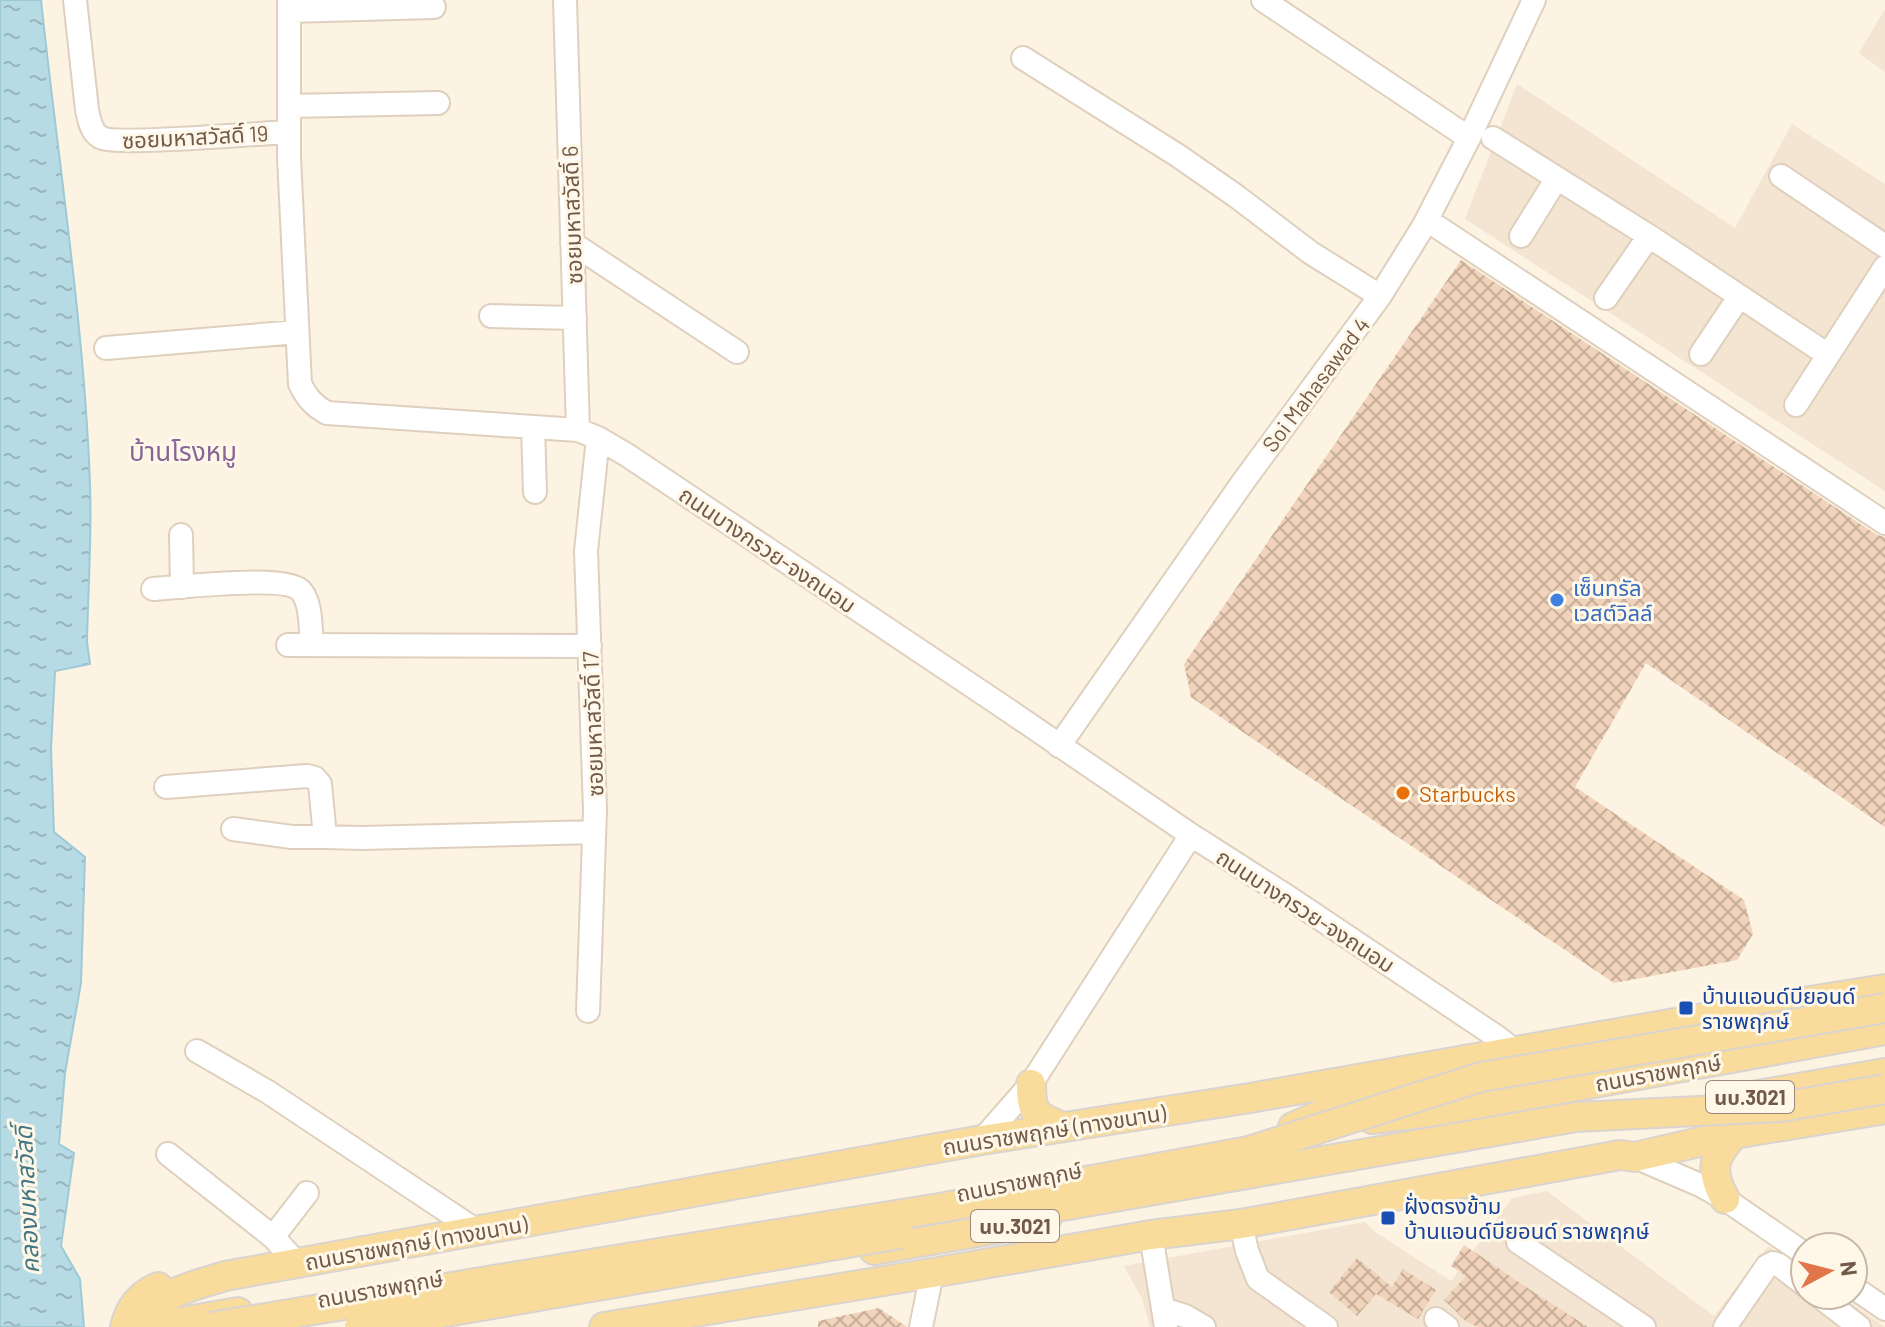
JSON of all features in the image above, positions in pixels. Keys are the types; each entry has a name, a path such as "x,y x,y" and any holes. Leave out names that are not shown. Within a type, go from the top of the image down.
{"main road":[{"name":"ถนนราชพฤกษ์ (ทางขนาน)","path":"151,1327 149,1315 160,1302 183,1290 225,1276 982,1140 1250,1098 1885,989"},
{"path":"211,1327 940,1208 1234,1154 1481,1077 1885,1008"},
{"name":"ถนนราชพฤกษ์","path":"151,1327 882,1206 1285,1130 1440,1111 1885,1030"},
{"path":"1285,1130 1423,1068"},
{"name":"ถนนราชพฤกษ์","path":"416,1327 1885,1073"},
{"path":"1031,1084 1031,1103 1040,1118 1063,1127"},
{"path":"359,1327 1576,1117 1781,1107 1885,1089"},
{"name":"นบ.3021","path":"1635,1157 1734,1134 1885,1109"},
{"path":"1614,1121 1798,1124"},
{"path":"1725,1199 1718,1186 1716,1162 1718,1152 1734,1134"},
{"path":"613,1326 1151,1235 1241,1224 1620,1155 1635,1157"},
{"name":"ถนนราชพฤกษ์ (ทางขนาน)","path":"125,1327 131,1308 148,1292 170,1281 192,1276 225,1276"}],"street":[{"name":"ซอยมหาสวัสดิ์ 19","path":"75,0 87,110 90,125 97,136 107,140 138,140 289,132"},
{"name":"ซอยมหาสวัสดิ์ 6","path":"565,0 575,318 588,434"},
{"path":"1263,0 1469,138"},
{"name":"Soi Mahasawad 4","path":"1059,746 1243,482 1380,296 1427,220 1469,138 1524,4"},
{"name":"ถนนบางกรวย-จงถนอม","path":"289,6 289,132 300,384 305,396 316,407 327,413 533,427 588,434 627,455 1516,1052"},
{"path":"289,6 434,7"},
{"path":"1023,58 1177,155 1311,253 1380,296"},
{"path":"289,106 438,103"},
{"path":"1493,138 1649,236 1828,355"},
{"path":"1781,176 1885,246"},
{"path":"1521,236 1557,178"},
{"path":"1427,220 1885,523"},
{"path":"1606,298 1649,236"},
{"path":"572,243 737,352"},
{"path":"1796,405 1885,267"},
{"path":"1701,354 1739,297"},
{"path":"491,316 575,318"},
{"path":"106,348 297,332"},
{"path":"533,427 535,492"},
{"name":"ซอยมหาสวัสดิ์ 17","path":"588,434 586,551 594,832 588,1011"},
{"path":"181,535 182,587"},
{"path":"153,589 263,582 286,584 299,589 305,598 312,644"},
{"path":"288,645 590,646"},
{"path":"166,787 307,776 315,778 320,784 325,837"},
{"path":"233,829 292,837 362,838 594,832"},
{"path":"982,1140 1031,1084 1191,835"},
{"path":"197,1051 268,1092 477,1231"},
{"path":"168,1154 273,1237 297,1263"},
{"path":"1635,1157 1700,1185 1789,1243"},
{"path":"273,1237 307,1193"},
{"path":"1241,1224 1258,1279 1326,1327"},
{"path":"1151,1235 1165,1318 1185,1316 1204,1327"},
{"path":"1518,1242 1644,1327"},
{"path":"1725,1327 1767,1266 1773,1263 1789,1273"},
{"path":"921,1327 932,1273"},
{"path":"1838,1311 1859,1327"}],"shaded area":[{"path":"1885,9 1885,72 1859,53"},
{"path":"1517,84 1735,228 1792,124 1885,184 1885,491 1465,219"},
{"path":"1547,1191 1714,1316 1768,1246 1789,1260 1789,1311 1862,1311 1885,1327 1150,1327 1142,1299 1124,1266 1365,1222 1375,1232 1451,1281 1512,1198"}],"water":[{"name":"คลองมหาสวัสดิ์","path":"0,0 41,0 87,423 91,524 87,642 90,664 55,671 51,749 54,832 85,857 81,983 65,1073 59,1144 74,1153 61,1246 80,1279 84,1327 0,1327"}],"building":[{"name":"เซ็นทรัล เวสต์วิลล์","path":"1461,260 1877,535 1885,537 1885,827 1646,663 1575,787 1744,900 1753,934 1737,960 1614,983 1191,697 1184,664"},
{"path":"1464,1245 1588,1327 1478,1327 1466,1321 1444,1300 1466,1276 1451,1266"},
{"path":"1357,1258 1392,1287 1403,1269 1436,1290 1418,1319 1376,1294 1357,1316 1329,1292"},
{"path":"879,1308 907,1327 818,1327 818,1321"}],"place":[{"name":"เซ็นทรัล เวสต์วิลล์","path":"1557,600"},
{"name":"Starbucks","path":"1403,793"},
{"name":"บ้านแอนด์บียอนด์ ราชพฤกษ์","path":"1686,1008"},
{"name":"ฝั่งตรงข้าม บ้านแอนด์บียอนด์ ราชพฤกษ์","path":"1388,1218"}],"district":[{"name":"บ้านโรงหมู","path":"183,450"}]}
